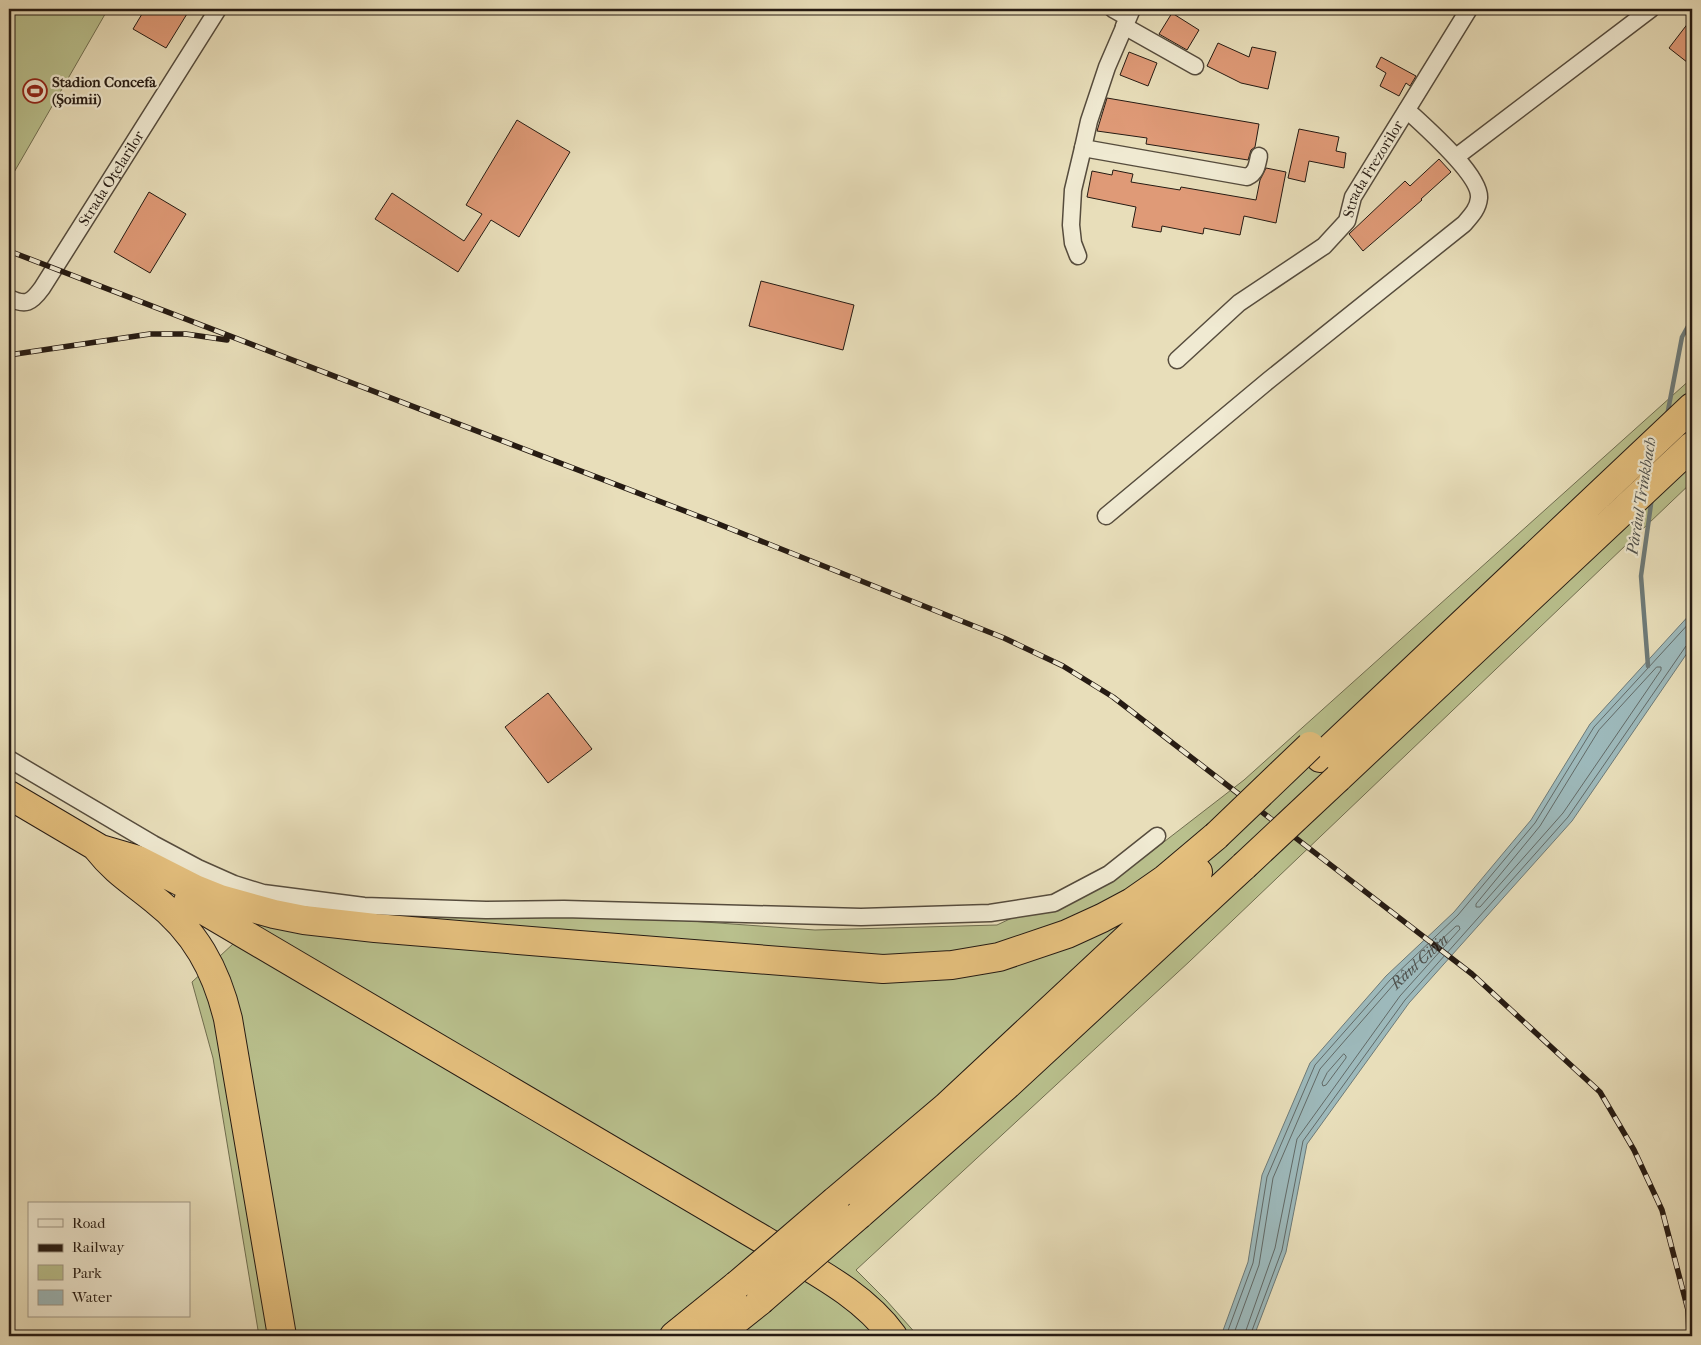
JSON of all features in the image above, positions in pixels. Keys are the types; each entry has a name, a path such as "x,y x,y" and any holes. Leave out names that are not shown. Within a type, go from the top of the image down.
{"highway":[{"path":"737,1336 766,1305 865,1220 1005,1087 1235,855 1315,752 1506,580 1692,407"},
{"path":"674,1336 737,1285 946,1107 1235,855 1343,782 1692,446"},
{"path":"9,795 778,1248 839,1287 865,1307 893,1336"},
{"path":"97,848 138,860 195,889 220,899 304,920 375,928 883,969 952,965 998,957 1067,934 1102,918 1132,902 1165,878 1235,855"},
{"path":"97,848 121,875 153,898 181,924 206,957 216,978 228,1019 282,1336"},
{"path":"716,1336 766,1305"}],"street":[{"name":"Strada Oțelarilor","path":"9,298 19,303 28,302 42,288 218,9"},
{"path":"1113,9 1128,17 1195,66"},
{"name":"Strada Frezorilor","path":"1177,360 1239,303 1324,246 1347,220 1353,198 1469,9"},
{"path":"1456,157 1652,9"},
{"path":"1078,256 1073,243 1071,225 1073,190 1089,121 1107,67 1128,17"},
{"path":"1106,516 1269,380 1464,224 1475,211 1479,197 1476,184 1456,157 1407,110"},
{"path":"1083,148 1247,177 1256,169 1259,156"},
{"path":"9,759 153,844 198,868 234,884 263,893 364,906 861,917 990,913 1054,903 1109,874 1157,836"}],"green space":[{"name":"Stadion Concefa (Șoimii)","path":"9,9 108,9 9,181"},
{"path":"1692,378 1692,482 1190,961 856,1270 918,1336 259,1336 213,1058 192,982 289,892 815,930 997,925 1147,855 1244,780"}],"water":[{"name":"Râul Cibin","path":"1692,612 1692,646 1572,821 1409,1003 1307,1144 1286,1252 1254,1336 1221,1336 1248,1262 1262,1175 1310,1063 1386,976 1454,912 1531,820 1590,724"}],"building":[{"path":"145,9 190,9 166,48 133,29"},
{"path":"1172,13 1199,30 1187,50 1159,34"},
{"path":"1692,18 1692,66 1669,48"},
{"path":"1218,43 1249,57 1252,47 1276,52 1268,89 1241,83 1207,66"},
{"path":"1129,52 1157,63 1148,86 1120,75"},
{"path":"1381,57 1416,76 1410,86 1406,83 1399,96 1380,86 1386,73 1376,67"},
{"path":"1107,98 1259,124 1255,147 1251,150 1248,160 1146,144 1147,138 1097,131"},
{"path":"517,120 570,152 519,237 491,220 458,272 375,219 392,193 464,241 482,214 466,205"},
{"path":"1299,129 1339,137 1336,151 1346,153 1344,168 1309,161 1305,182 1288,178"},
{"path":"1439,159 1451,172 1363,251 1349,234 1405,181 1410,186"},
{"path":"1266,168 1286,172 1276,223 1244,216 1240,235 1204,228 1203,234 1162,226 1161,232 1132,227 1136,207 1087,197 1092,171 1112,175 1113,170 1133,174 1131,182 1180,190 1181,187 1256,200 1260,180"},
{"path":"149,192 186,214 150,273 114,252"},
{"path":"761,281 854,305 843,350 749,326"},
{"path":"548,693 592,749 548,783 505,727"}],"waterway":[{"name":"Pârâul Trinkbach","path":"1667,416 1682,337 1692,319"},
{"name":"Pârâul Trinkbach","path":"1648,666 1641,576 1652,497"}],"railway":[{"path":"9,251 716,523 1004,638 1063,666 1113,697 1472,974 1600,1092 1634,1150 1662,1210 1688,1310 1689,1336"},
{"path":"9,355 150,334 186,334 227,340"}],"place":[{"name":"Stadion Concefa (Șoimii)","path":"35,91"}]}
